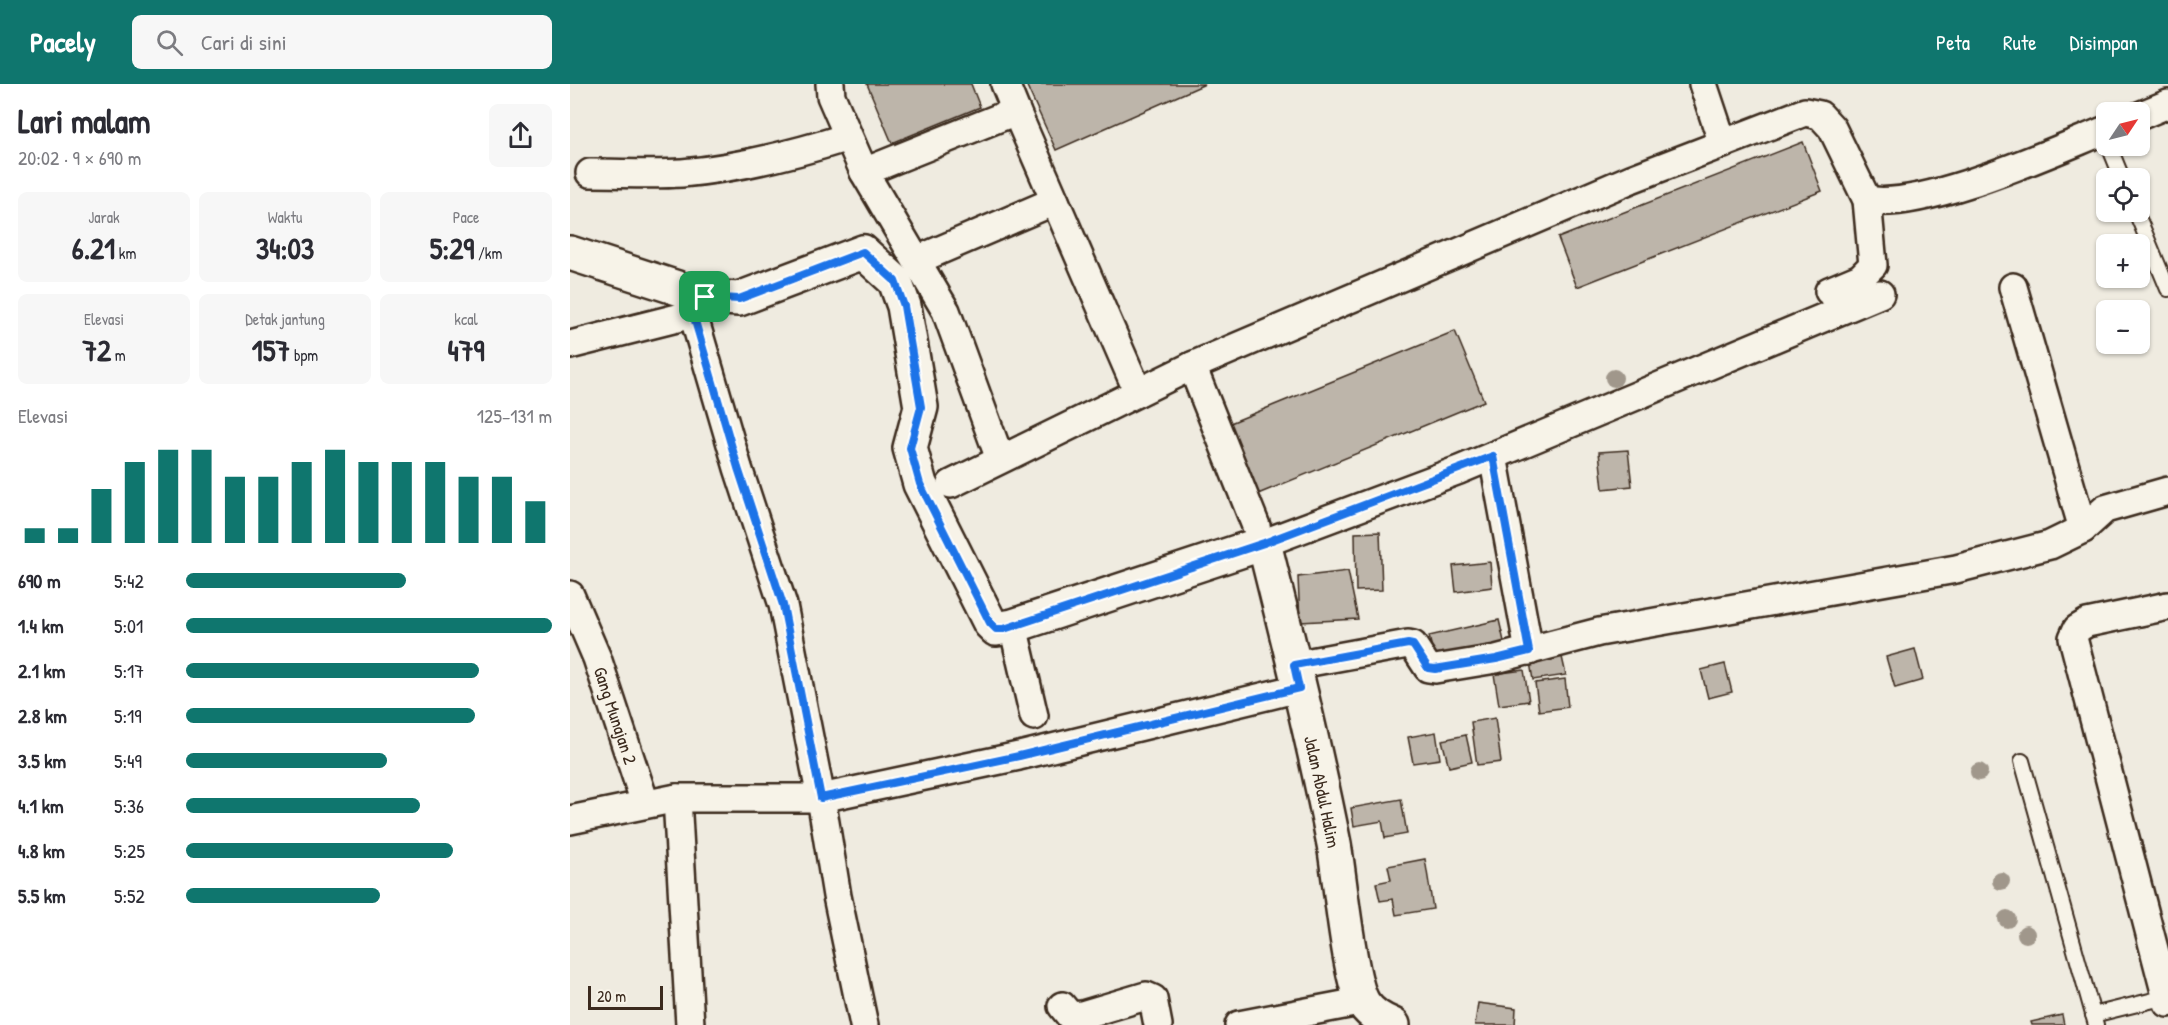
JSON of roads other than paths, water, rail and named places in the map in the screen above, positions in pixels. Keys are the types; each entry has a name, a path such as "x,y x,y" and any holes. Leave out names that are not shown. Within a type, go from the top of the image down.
{"street":[{"path":"830,84 831,96 864,172 900,238 917,260 946,311 1000,459"},
{"path":"1005,84 1138,392"},
{"path":"1703,84 1723,144"},
{"path":"2150,111 2168,104"},
{"path":"864,172 1016,111"},
{"path":"951,484 1192,366 1620,184 1805,112 1820,115 1832,128 1867,200 1873,265 1860,278 1829,291"},
{"path":"590,173 682,173 739,165 784,157 848,136"},
{"path":"1867,200 1893,202 1961,186 2096,139"},
{"path":"917,260 1055,201"},
{"path":"570,345 699,306 739,299 863,252 895,281 904,306 921,407 910,448 920,484 990,623 996,629 1013,626 1260,535 1493,456 1880,294"},
{"path":"570,253 699,306"},
{"path":"2013,287 2083,529"},
{"path":"699,306 738,468 783,605 821,798 837,896 864,1025"},
{"path":"1192,366 1260,535"},
{"path":"1493,456 1529,651"},
{"path":"570,820 677,798 821,798 1019,756 1408,644 1413,645 1428,668 1435,669 1496,659 1599,632 1956,569 2050,545 2083,529 2104,509 2168,491"},
{"name":"Jalan Abdul Halim","path":"1260,535 1297,676 1334,844 1355,978 1364,1004"},
{"name":"Gang Munajan 2","path":"570,595 597,658 645,803"},
{"path":"2167,1000 2073,638 2077,629 2087,623 2168,606"},
{"path":"1013,626 1034,716"},
{"path":"677,798 690,1025"},
{"path":"1062,1006 1070,1016 1082,1015 1146,996 1153,999 1158,1025"},
{"path":"1239,1025 1354,1003 1364,1004 1382,1020 1394,1025"}],"lane":[{"path":"2140,222 2168,289"},
{"path":"2022,760 2094,1020 2167,1000"}]}
